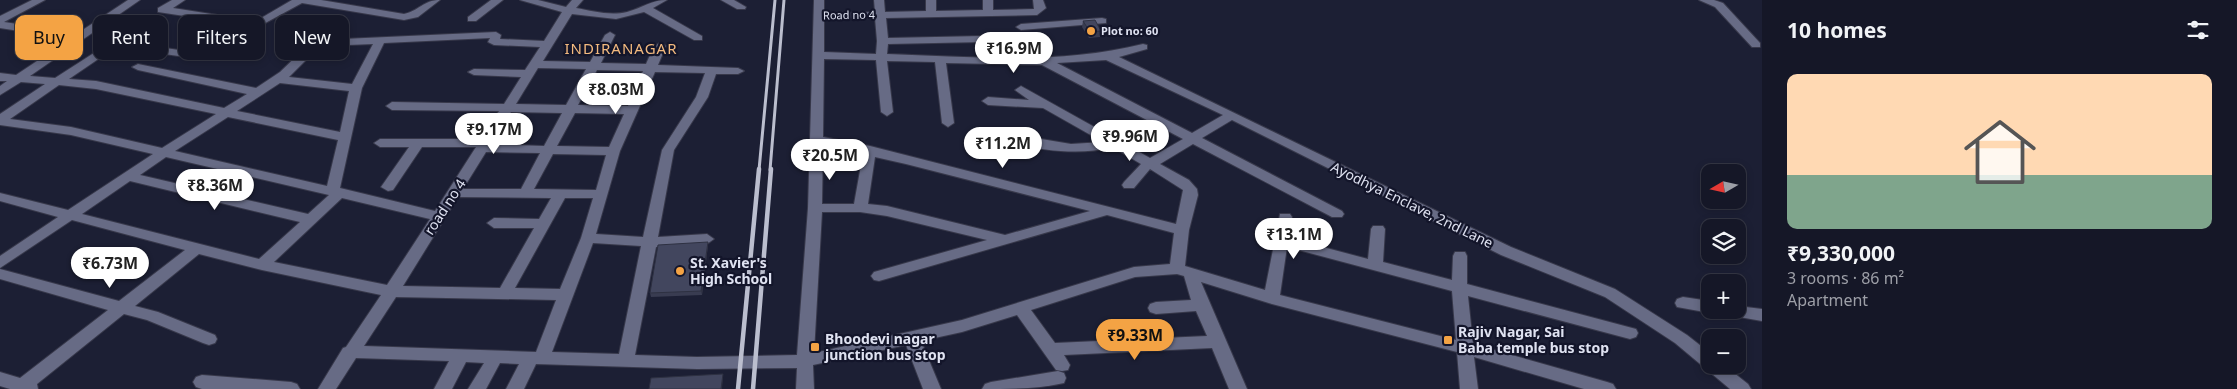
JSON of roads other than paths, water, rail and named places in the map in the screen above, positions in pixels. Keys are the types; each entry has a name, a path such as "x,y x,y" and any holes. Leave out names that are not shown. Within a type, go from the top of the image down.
{"street":[{"path":"0,20 40,0"},
{"path":"83,37 135,0"},
{"path":"180,0 162,10 251,24 265,22 302,0 410,16 435,0"},
{"path":"342,7 353,0"},
{"path":"472,19 498,0"},
{"path":"525,0 569,10 617,16 645,8 662,0"},
{"name":"road no 4","path":"327,389 349,352 454,193 569,10 578,0"},
{"path":"726,0 741,7"},
{"path":"806,389 805,360 815,208 819,0"},
{"path":"879,0 883,42 881,58 888,112"},
{"path":"930,0 931,14"},
{"path":"988,0 988,12"},
{"name":"Road no 4","path":"818,16 1040,11 1038,0"},
{"path":"1704,0 1719,5 1756,45"},
{"path":"645,8 698,38"},
{"path":"1014,12 1030,48 1191,139 1337,214"},
{"path":"817,54 940,60 1030,48 1102,21"},
{"path":"0,25 15,27"},
{"path":"0,263 226,111 279,78 313,46 321,43 381,39 493,35 496,35 494,42 548,44"},
{"path":"525,194 610,35"},
{"path":"262,265 337,191 343,137 356,88 381,39"},
{"path":"883,42 1030,48 1108,56 1143,47"},
{"path":"515,389 537,357 566,295 588,238 614,151 634,110 660,46"},
{"name":"Ayodhya Enclave, 2nd Lane","path":"1108,56 1232,115 1497,247 1610,293 1682,339 1701,355"},
{"path":"0,120 93,59"},
{"path":"0,91 48,60"},
{"path":"940,60 948,123"},
{"path":"474,72 594,66 738,71"},
{"path":"138,68 257,92"},
{"path":"626,360 668,150 702,97 712,70"},
{"path":"0,77 96,85 343,137"},
{"path":"279,78 356,88"},
{"path":"1021,90 1190,189 1191,195 1182,230 1183,271 1201,305 1238,389"},
{"path":"988,101 1046,104"},
{"path":"392,106 634,110"},
{"path":"1130,185 1150,164 1232,115"},
{"path":"0,120 51,127 337,191 438,216"},
{"path":"993,135 1081,148 1101,148 1114,143"},
{"path":"816,140 870,150 1182,230"},
{"path":"380,143 484,145 614,151"},
{"path":"388,187 418,143"},
{"path":"860,208 870,150"},
{"path":"128,176 309,219"},
{"path":"454,193 601,194"},
{"path":"504,294 560,194"},
{"path":"0,197 262,265 390,291 566,295"},
{"path":"815,208 860,208 887,211 1007,240"},
{"path":"879,276 1107,211"},
{"path":"1272,298 1285,217"},
{"path":"494,223 543,224"},
{"path":"1375,265 1378,229"},
{"path":"588,238 649,242 707,239"},
{"path":"1282,241 1459,286 1630,333"},
{"path":"0,379 25,388 120,308 197,248"},
{"path":"1460,256 1459,286 1469,389"},
{"path":"349,352 697,363 805,360 912,339 962,326 1134,272 1183,271 1272,298 1464,348 1608,389"},
{"path":"0,274 152,316 209,339"},
{"path":"1683,303 1701,306"},
{"path":"1156,308 1201,305"},
{"path":"990,389 1060,372 1052,349 1020,307"},
{"path":"1746,313 1762,315"},
{"path":"912,339 932,389"},
{"path":"1052,349 1216,342"},
{"path":"443,389 461,355"},
{"path":"477,389 496,356"},
{"path":"1724,374 1742,389"},
{"path":"202,382 291,389"}],"railway":[{"path":"759,170 775,0"},
{"path":"770,170 784,0"},
{"path":"738,389 759,169"},
{"path":"753,389 771,169"}],"place":[{"name":"Plot no: 60","path":"1091,31"},
{"name":"St. Xavier's High School","path":"680,271"},
{"name":"Rajiv Nagar, Sai Baba temple bus stop","path":"1448,340"},
{"name":"Bhoodevi nagar junction bus stop","path":"815,347"}],"district":[{"name":"INDIRANAGAR","path":"621,49"}]}
